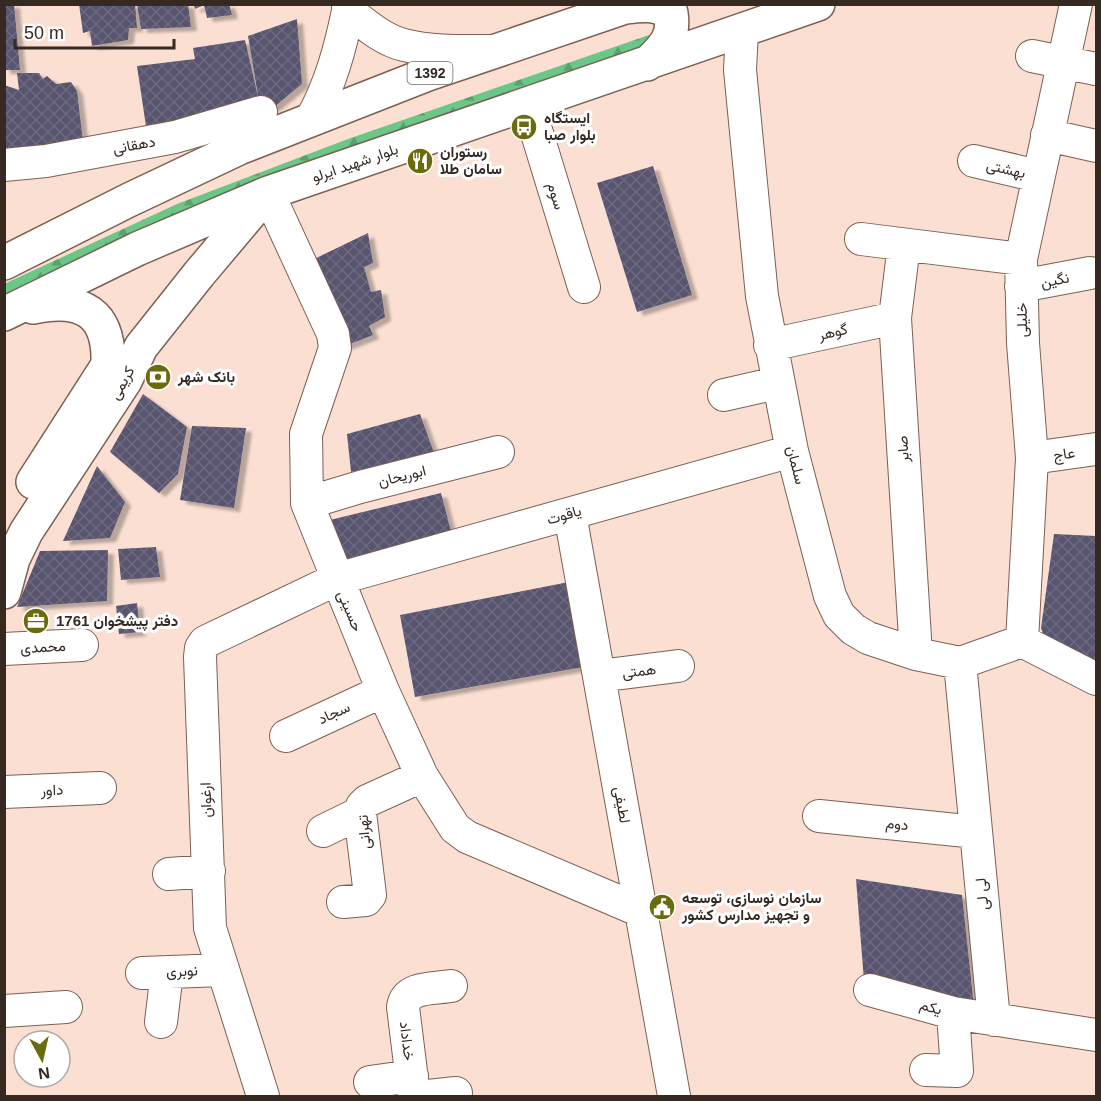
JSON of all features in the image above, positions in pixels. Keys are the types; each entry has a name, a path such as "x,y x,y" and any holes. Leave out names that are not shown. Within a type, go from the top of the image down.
{"main road":[{"name":"بلوار شهید ایرلو","path":"6,313 137,249 268,193 819,4"},
{"name":"1392","path":"4,263 239,148 428,74 629,6"},
{"path":"629,6 661,6 670,13 673,26 670,35 663,48 647,64"},
{"name":"کریمی","path":"4,592 12,559 26,532 120,390 141,347 268,193"},
{"name":"کریمی","path":"4,526 108,365 109,347 104,328 94,315 77,305 62,303 6,313"}],"street":[{"name":"خلیلی","path":"1022,641 1032,458 1023,343 1021,273 1038,176 1076,4"},
{"path":"312,118 332,76 339,55 348,8 377,33 403,45 438,50 494,51"},
{"name":"سلمان","path":"742,30 740,69 762,296 777,383 792,451 830,596 839,615 853,629 868,638 916,654 960,663"},
{"path":"1032,56 1096,69"},
{"name":"سوم","path":"528,104 584,287"},
{"name":"دهقانی","path":"4,165 46,161 176,137 261,112"},
{"path":"1047,135 1096,146"},
{"name":"بهشتی","path":"974,161 1038,176"},
{"name":"حسینی","path":"268,193 333,334 335,348 306,434 307,503 383,690 422,777 455,828 467,837 641,911"},
{"path":"861,239 904,245 1021,273"},
{"name":"صابر","path":"904,245 895,318 916,654"},
{"name":"نگین","path":"1021,273 1090,273"},
{"name":"گوهر","path":"770,345 895,318"},
{"path":"724,395 777,383"},
{"name":"عاج","path":"1032,458 1096,449"},
{"name":"یاقوت","path":"337,579 792,451"},
{"name":"ابوریحان","path":"307,503 498,452"},
{"name":"لطیفی","path":"570,513 674,1096"},
{"name":"ارغوان","path":"263,1096 210,928 201,648 205,642 337,579"},
{"path":"960,663 1022,641 1096,679"},
{"name":"محمدی","path":"4,649 82,645"},
{"name":"لی لی","path":"960,663 994,1020"},
{"name":"همتی","path":"599,676 678,666"},
{"name":"سجاد","path":"286,736 383,690"},
{"name":"تهرانی","path":"343,902 366,900 370,895 360,813 362,806 367,801 422,777"},
{"name":"داور","path":"4,792 100,788"},
{"path":"323,831 360,813"},
{"name":"دوم","path":"819,816 976,832"},
{"path":"169,874 209,871"},
{"name":"نوبری","path":"161,1022 154,973 223,970"},
{"name":"خداداد","path":"428,1091 403,1007 404,998 411,992 451,986"},
{"name":"یکم","path":"870,990 953,1013 994,1020"},
{"path":"4,1011 66,1008"},
{"path":"926,1070 957,1071 953,1013"},
{"path":"994,1020 1096,1035"},
{"path":"370,1082 428,1091"}],"green space":[{"path":"649,35 657,46 207,203 35,279 5,296 4,284 177,204 348,139"}],"building":[{"path":"4,4 14,4 20,70 4,70"},
{"path":"79,4 135,4 137,28 129,28 128,40 92,46 90,31 83,33"},
{"path":"137,4 188,4 191,27 141,29"},
{"path":"229,4 232,15 207,18 204,5 195,9 194,5"},
{"path":"297,19 302,84 274,107 147,133 137,66 195,59 193,48 245,40 259,101 248,36"},
{"path":"17,73 39,73 43,79 47,76 56,84 71,82 77,91 84,150 4,155 4,85 19,90"},
{"path":"653,166 692,295 637,312 597,183"},
{"path":"368,233 373,263 364,267 371,292 381,290 385,317 369,326 373,335 345,346 310,261"},
{"path":"143,394 187,427 178,474 159,493 110,452"},
{"path":"420,414 434,453 351,472 347,434"},
{"path":"192,426 246,428 234,508 180,500"},
{"path":"97,466 125,502 110,538 63,541"},
{"path":"441,493 453,539 341,566 330,520"},
{"path":"1054,534 1096,536 1096,667 1047,643 1041,628"},
{"path":"156,547 160,577 121,580 118,549"},
{"path":"108,550 107,601 17,607 40,551"},
{"path":"569,582 583,667 415,697 400,615"},
{"path":"137,603 140,632 119,634 116,606"},
{"path":"856,879 962,895 974,1007 864,981"}],"place":[{"name":"ایستگاه بلوار صبا","path":"524,127"},
{"name":"رستوران سامان طلا","path":"420,161"},
{"name":"بانک شهر","path":"158,377"},
{"name":"دفتر پیشخوان 1761","path":"36,621"},
{"name":"سازمان نوسازی، توسعه و تجهیز مدارس کشور","path":"662,907"}]}
